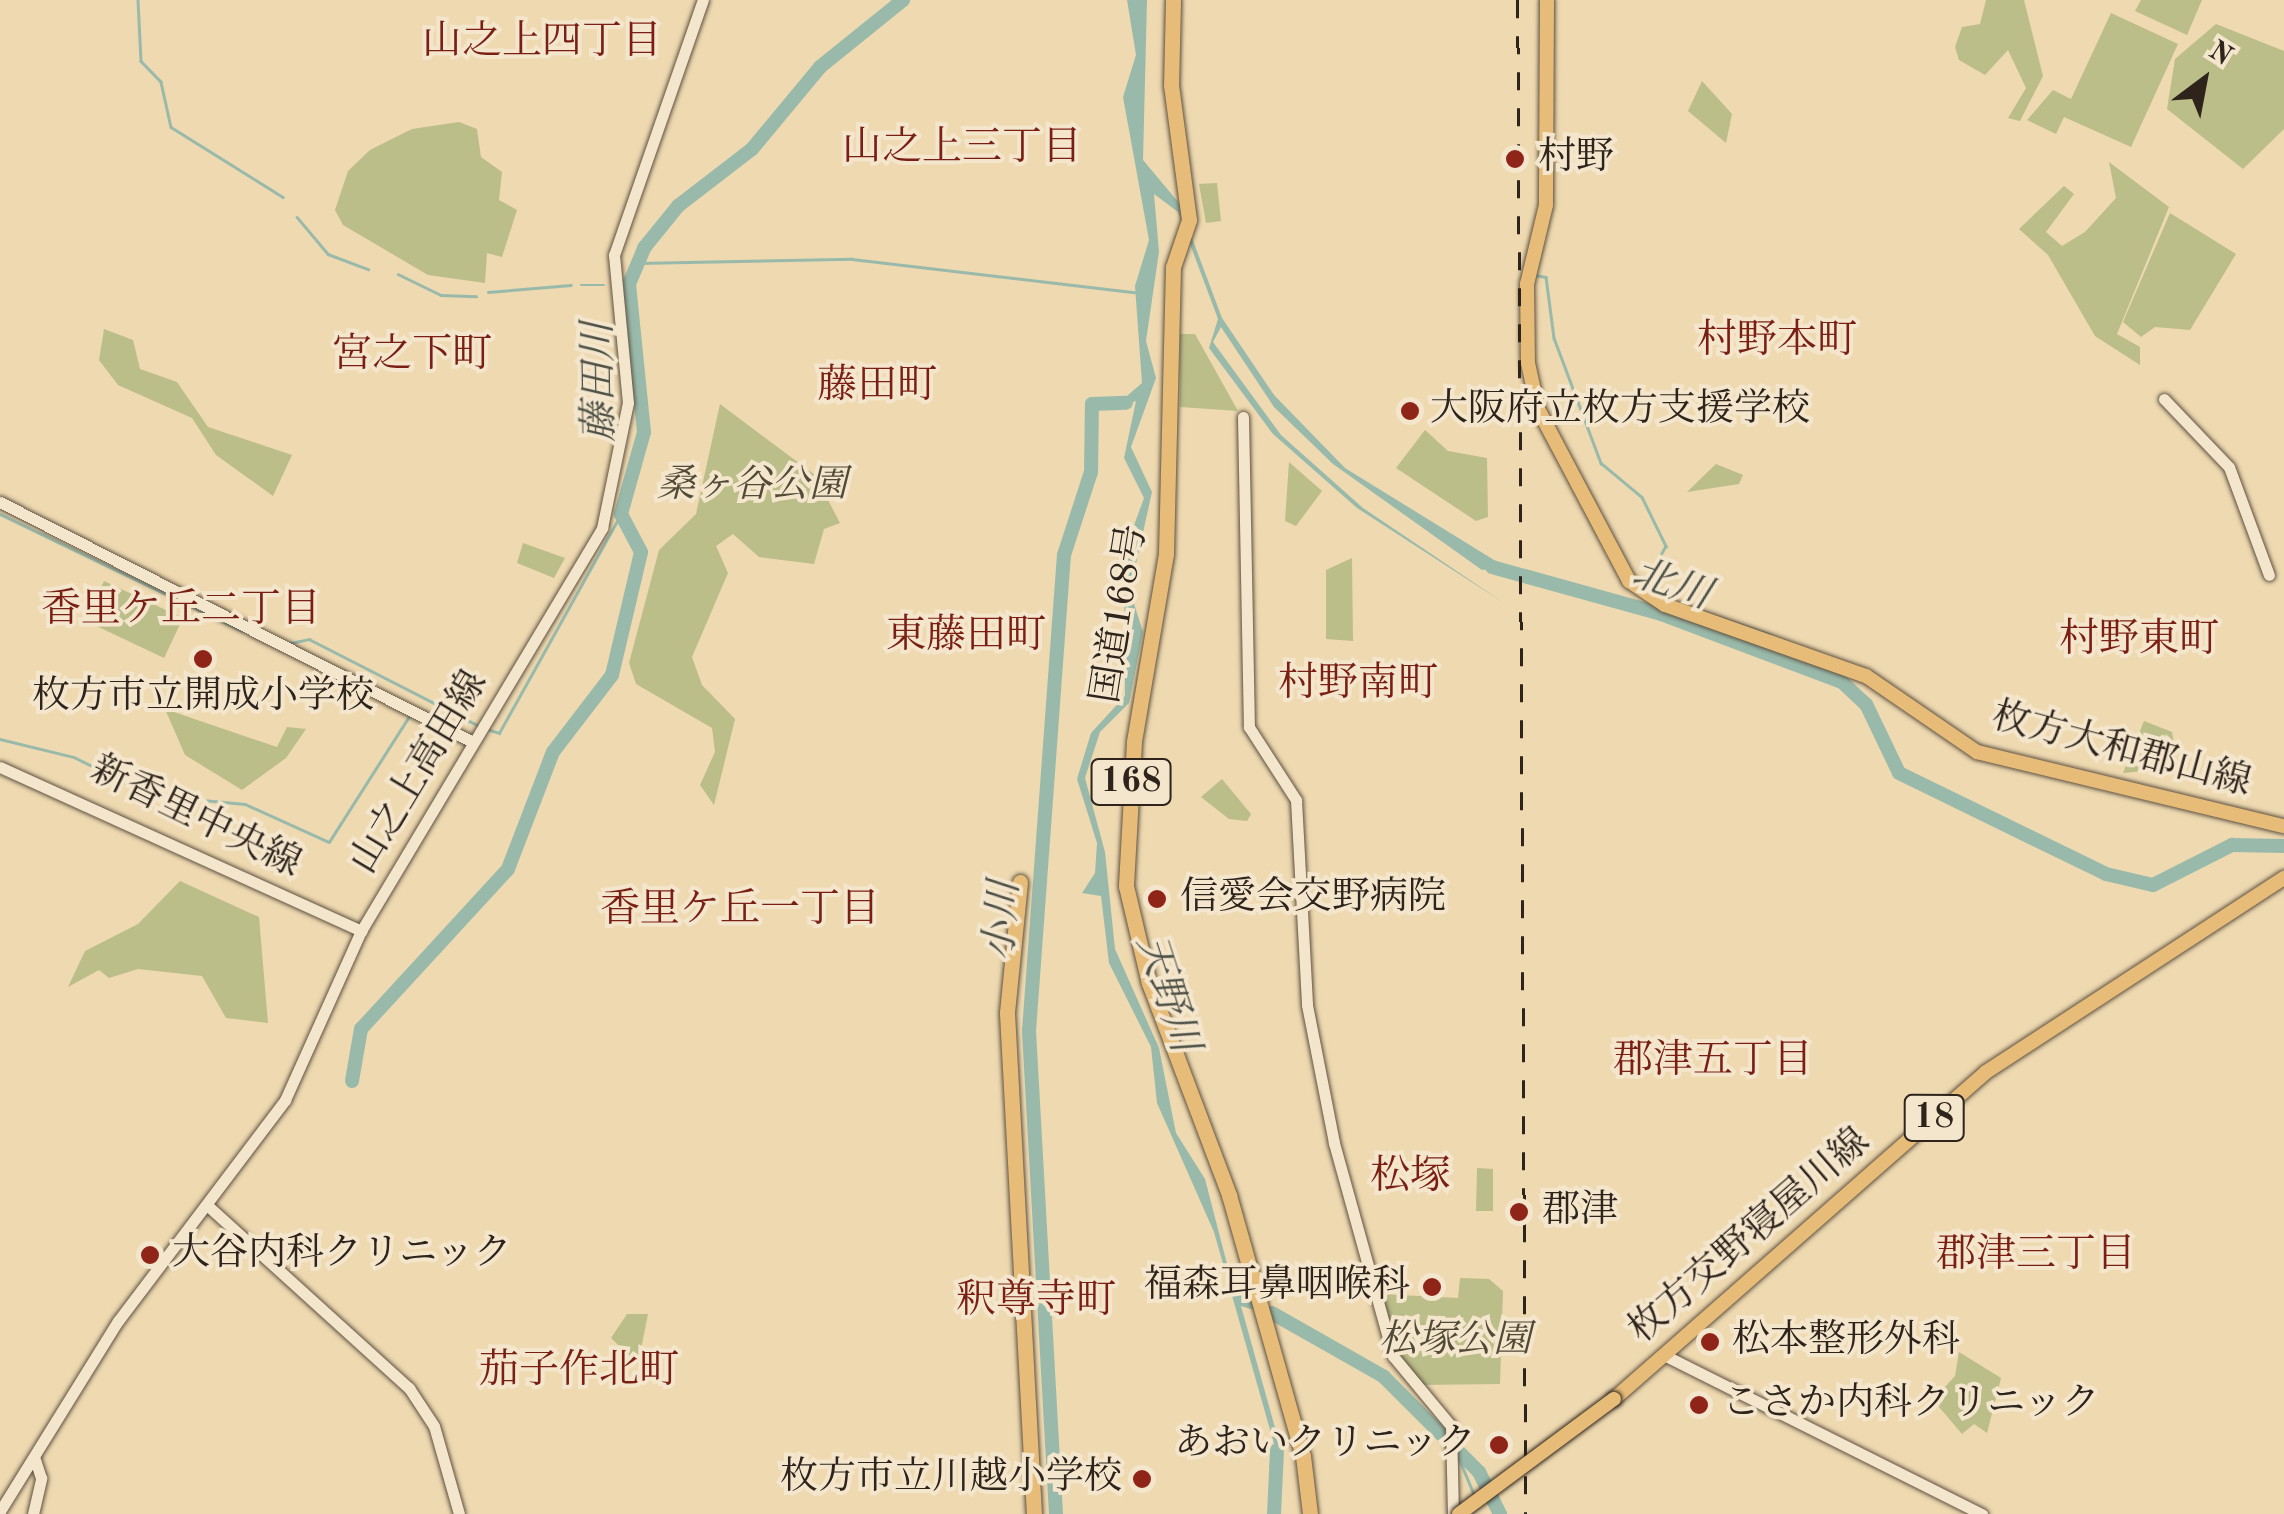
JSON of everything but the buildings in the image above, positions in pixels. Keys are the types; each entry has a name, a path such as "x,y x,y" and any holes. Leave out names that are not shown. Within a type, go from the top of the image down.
{"highway":[{"name":"国道168号","path":"1173,0 1171,85 1189,220 1175,254 1166,554 1134,742 1126,886 1149,982 1214,1150 1256,1293 1310,1514"},
{"path":"1034,1514 1008,1048 1023,883 1017,1048 1044,1514"}],"main road":[{"name":"枚方大和郡山線","path":"1547,0 1546,205 1527,284 1528,363 1538,408 1629,581 1665,605 1866,676 1977,752 2284,826"},
{"name":"枚方交野寝屋川線","path":"1456,1514 1614,1399 1998,1064 2284,878"}],"street":[{"name":"山之上高田線","path":"0,1511 118,1321 207,1206 303,1068 362,931 610,508 628,404 614,254 703,0"},
{"path":"2164,399 2229,467 2268,575"},
{"path":"1243,417 1249,727 1300,817 1306,1006 1394,1356 1452,1439 1456,1514"},
{"path":"0,502 479,732"},
{"name":"新香里中央線","path":"0,766 362,931"},
{"path":"207,1206 409,1388 434,1426 460,1514"},
{"path":"1664,1355 1982,1514"},
{"path":"33,1514 41,1478 34,1458"}],"green space":[{"path":"1986,0 2024,0 2043,76 2020,121 2008,118 2026,88 2008,50 1985,75 1959,60 1955,47 1962,27 1980,24"},
{"path":"2141,0 2202,0 2187,35 2135,11"},
{"path":"2111,13 2178,44 2131,147 2064,117 2056,134 2027,120 2053,90 2071,99"},
{"path":"2216,24 2284,51 2284,129 2243,169 2167,109 2175,59"},
{"path":"1702,81 1732,114 1726,143 1688,111"},
{"path":"459,122 477,129 481,157 502,172 499,200 517,210 502,257 487,253 485,283 428,275 343,225 335,210 348,171 370,150 412,129"},
{"path":"2109,162 2169,207 2117,334 2140,347 2140,365 2095,336 2048,255 2019,229 2064,186 2074,194 2046,232 2062,246 2085,232 2116,198"},
{"path":"1217,183 1221,221 1206,223 1199,184"},
{"path":"2170,213 2236,254 2190,330 2155,327 2141,337 2123,322"},
{"path":"104,329 133,340 140,369 177,382 208,427 292,455 273,496 216,455 192,418 118,385 99,360"},
{"path":"1180,334 1195,334 1238,411 1180,407"},
{"name":"桑ヶ谷公園","path":"720,404 815,475 840,523 824,529 814,564 759,557 733,534 716,546 728,573 692,657 702,685 735,719 714,805 700,785 715,752 712,728 636,684 629,663 659,550 696,514"},
{"path":"1425,430 1448,451 1487,458 1488,517 1476,521 1396,468"},
{"path":"1289,462 1322,491 1296,526 1285,521"},
{"path":"1716,464 1743,475 1739,484 1687,492"},
{"path":"523,543 565,558 554,578 517,563"},
{"path":"1352,558 1353,641 1326,639 1326,570"},
{"path":"104,581 183,618 164,658 86,621"},
{"path":"165,709 277,747 287,727 306,729 286,758 242,790 185,755"},
{"path":"2144,721 2172,732 2178,768 2123,773"},
{"path":"1222,779 1251,814 1247,821 1229,819 1201,797"},
{"path":"180,881 259,917 268,1023 226,1018 202,976 138,969 109,978 99,970 68,987 85,951 138,924"},
{"path":"1477,1168 1493,1169 1493,1211 1476,1211"},
{"name":"松塚公園","path":"1460,1278 1489,1279 1503,1291 1500,1384 1419,1385 1395,1351 1381,1294 1458,1298"},
{"path":"627,1314 648,1314 638,1364 611,1338"},
{"path":"1959,1352 2001,1378 1987,1433 1974,1424 1962,1434 1933,1400 1955,1376"}],"shaded area":[{"path":"1127,0 1147,0 1143,160 1179,203 1222,318 1274,395 1345,468 1507,568 1482,570 1333,464 1274,407 1221,327 1213,342 1281,435 1363,508 1504,603 1357,508 1273,434 1209,348 1218,319 1178,212 1154,194 1159,252 1146,341 1156,378 1131,447 1152,492 1130,591 1143,632 1129,703 1100,732 1085,778 1105,852 1115,949 1159,1048 1176,1133 1205,1179 1233,1287 1287,1320 1241,1306 1281,1449 1281,1466 1269,1467 1276,1451 1214,1232 1157,1103 1151,1047 1109,963 1101,896 1082,893 1095,873 1097,843 1077,779 1091,733 1125,696 1124,553 1144,498 1124,458 1136,401 1112,409 1142,383 1135,286 1149,240 1123,97 1136,55"}],"waterway":[{"path":"138,0 141,61 161,82 171,127 283,197"},
{"name":"藤田川","path":"352,1081 361,1029 508,869 553,752 612,675 641,552 621,514 644,432 629,284 644,248 678,206 752,149 820,67 903,0"},
{"path":"297,217 328,254 368,269"},
{"path":"637,263 852,259 1134,292"},
{"path":"398,274 441,295 476,296"},
{"path":"1535,275 1546,277 1554,338 1601,463 1642,497 1666,546 1645,584"},
{"path":"488,292 571,285"},
{"path":"581,285 604,285"},
{"name":"小川","path":"1056,1514 1029,1031 1064,555 1091,472 1092,404 1126,403"},
{"path":"0,514 242,631"},
{"path":"487,729 499,733 621,514"},
{"name":"北川","path":"1492,567 1661,614 1842,682 1866,704 1899,773 2106,874 2153,885 2232,845 2284,846"},
{"path":"1701,611 1769,634"},
{"path":"286,644 309,639 479,726"},
{"path":"0,739 74,757 150,795 245,804 329,842 410,715"},
{"path":"1272,1313 1383,1376 1479,1472 1500,1514"},
{"name":"天野川","path":"1274,1514 1277,1450"},
{"path":"1458,1456 1474,1494"}],"railway":[{"path":"1518,0 1526,1514"}],"place":[{"name":"村野","path":"1515,159"},
{"name":"大阪府立枚方支援学校","path":"1410,411"},
{"name":"枚方市立開成小学校","path":"203,659"},
{"name":"信愛会交野病院","path":"1157,899"},
{"name":"郡津","path":"1519,1212"},
{"name":"大谷内科クリニック","path":"150,1255"},
{"name":"福森耳鼻咽喉科","path":"1432,1287"},
{"name":"松本整形外科","path":"1710,1342"},
{"name":"こさか内科クリニック","path":"1699,1405"},
{"name":"あおいクリニック","path":"1499,1445"},
{"name":"枚方市立川越小学校","path":"1142,1479"}],"district":[{"name":"山之上四丁目","path":"542,43"},
{"name":"山之上三丁目","path":"962,149"},
{"name":"村野本町","path":"1777,342"},
{"name":"宮之下町","path":"412,356"},
{"name":"藤田町","path":"877,387"},
{"name":"香里ケ丘二丁目","path":"181,611"},
{"name":"東藤田町","path":"966,637"},
{"name":"村野東町","path":"2139,641"},
{"name":"村野南町","path":"1358,685"},
{"name":"香里ケ丘一丁目","path":"740,911"},
{"name":"郡津五丁目","path":"1713,1062"},
{"name":"松塚","path":"1410,1178"},
{"name":"郡津三丁目","path":"2036,1256"},
{"name":"釈尊寺町","path":"1036,1302"},
{"name":"茄子作北町","path":"579,1372"}]}
